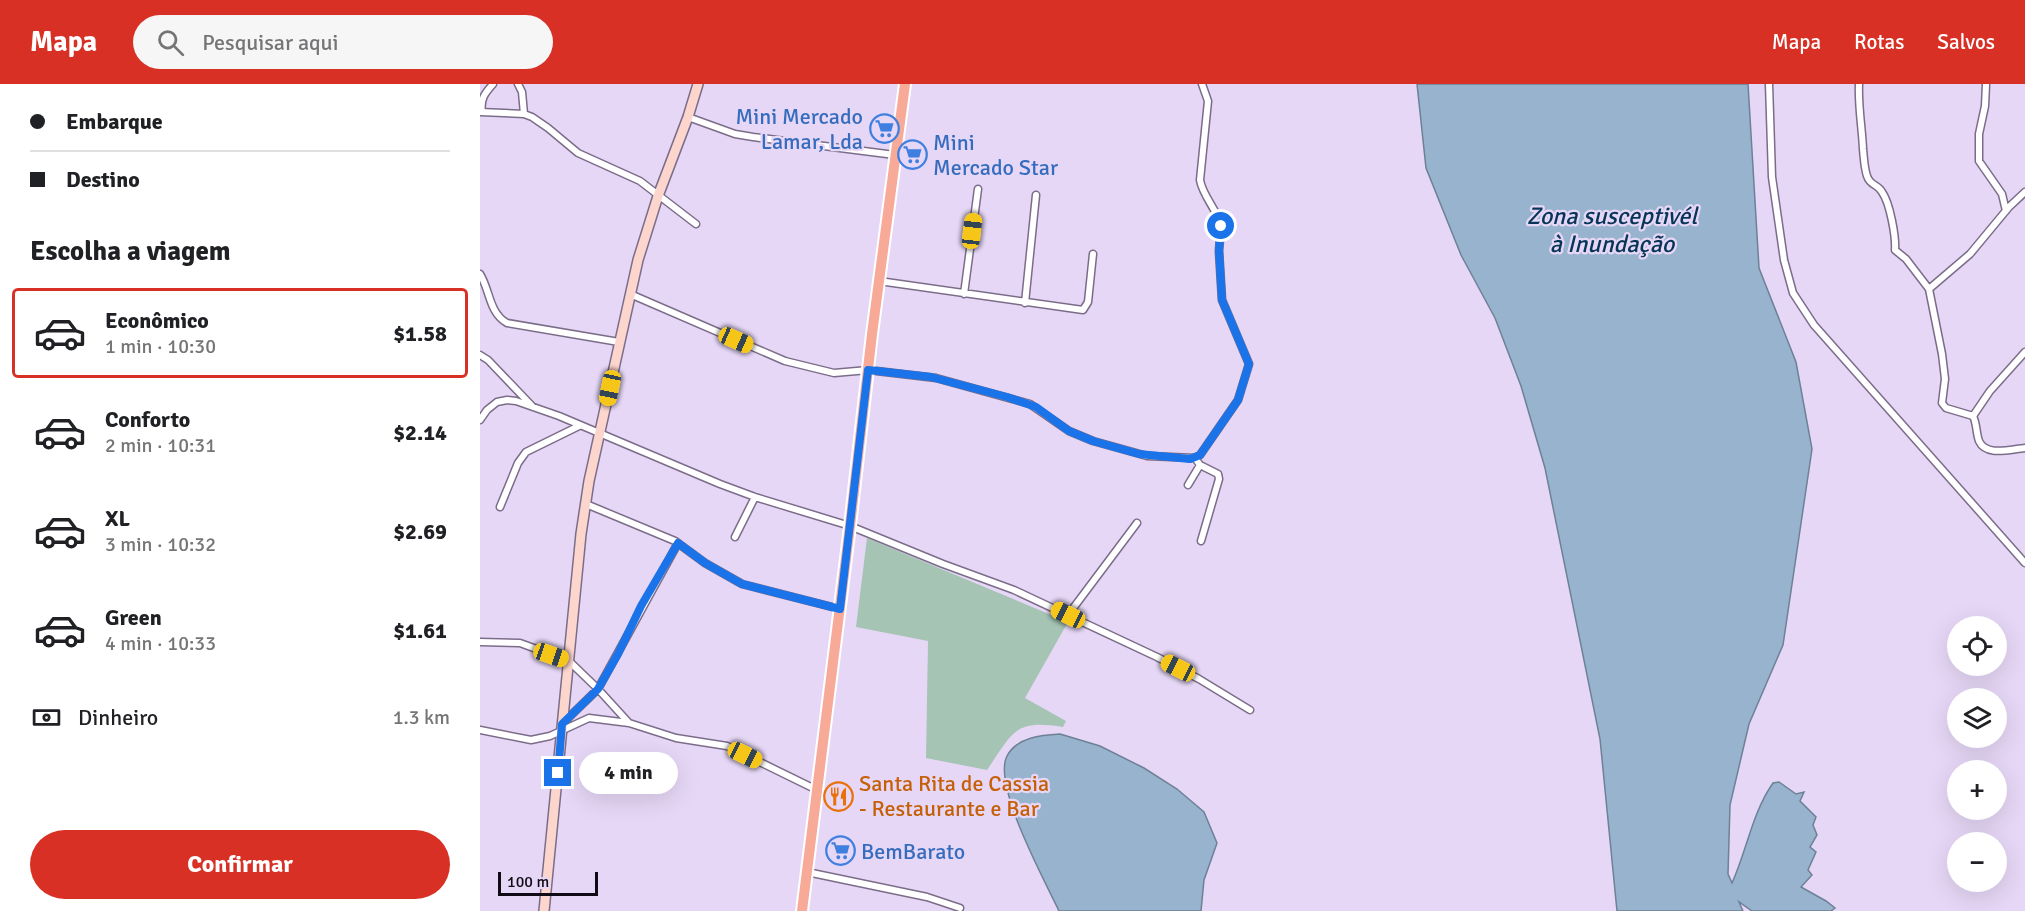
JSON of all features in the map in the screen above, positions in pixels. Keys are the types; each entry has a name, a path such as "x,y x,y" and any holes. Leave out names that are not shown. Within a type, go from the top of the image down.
{"main road":[{"path":"802,911 905,84"}],"street":[{"path":"493,84 482,97 481,112 524,114 540,121 578,153 635,178 696,224"},
{"path":"518,84 522,92 524,114"},
{"path":"544,911 586,504 630,294 658,196 699,84"},
{"path":"630,294 785,361 834,373 868,370 931,377 1036,407 1069,431 1093,441 1139,454 1195,458 1200,455 1238,400 1249,364 1223,307 1220,291 1221,226 1219,217 1202,189 1200,180 1208,101 1202,84"},
{"path":"1769,84 1772,177 1784,260 1793,293 1814,325 2025,563"},
{"path":"1859,84 1859,116 1863,162 1867,178 1869,183 1879,188 1884,195 1895,250 1906,259 1929,289 1945,379 1942,403 1946,408 1973,416 1980,443 1985,448 1997,451 2025,448"},
{"path":"1986,84 1985,105 1979,134 1979,161 2002,194 2006,211"},
{"path":"688,117 735,134 895,155"},
{"path":"964,294 978,189"},
{"path":"1929,289 1971,254 2018,197 2025,192"},
{"path":"2002,194 2018,197"},
{"path":"1025,303 1036,195"},
{"path":"879,281 1083,310 1088,302 1093,254"},
{"path":"480,274 494,311 500,319 507,323 619,342"},
{"path":"1973,416 1990,391 2025,352"},
{"path":"480,355 488,360 535,409"},
{"path":"480,420 497,402 507,400 559,416 755,497 850,526 1014,590 1199,678 1250,710"},
{"path":"500,507 518,463 526,452 579,426"},
{"path":"1195,458 1200,465 1218,474 1219,479 1201,541"},
{"path":"1188,485 1200,465"},
{"path":"735,537 755,497"},
{"path":"586,504 678,543 705,563 742,584 840,609"},
{"path":"1068,615 1137,523"},
{"path":"480,730 531,740 550,736 562,727 598,689 641,606 678,543"},
{"path":"480,642 520,643 568,661 629,723"},
{"path":"562,727 588,718 629,723 676,738 727,746 817,790"},
{"path":"807,872 927,897 960,908"}],"green space":[{"path":"867,538 1068,622 1025,698 1066,721 1063,727 1034,725 1016,731 987,770 926,758 928,641 856,627"}],"water":[{"name":"Zona susceptivél à Inundação","path":"1417,84 1748,84 1759,268 1796,362 1812,449 1783,645 1749,724 1730,805 1728,874 1732,883 1760,807 1773,783 1779,782 1796,794 1804,792 1800,801 1816,817 1813,825 1817,835 1810,847 1816,852 1808,870 1812,875 1801,887 1835,908 1831,911 1752,911 1739,902 1743,911 1617,911 1600,739 1545,468 1521,386 1495,318 1461,255 1426,168"},
{"path":"1060,734 1100,746 1144,768 1177,789 1204,812 1217,843 1204,880 1201,911 1059,911 1013,810 1004,770 1007,756 1023,741 1038,736"}],"place":[{"name":"Mini Mercado Lamar, Lda","path":"884,129"},
{"name":"Mini Mercado Star","path":"912,155"},
{"name":"Santa Rita de Cassia - Restaurante e Bar","path":"838,796"},
{"name":"BemBarato","path":"840,851"}],"route":[{"path":"558,773 562,724 598,689 641,606 678,543 705,563 742,584 840,609 868,370 931,377 1030,404 1069,431 1093,441 1139,454 1190,459 1200,455 1238,400 1249,364 1223,307 1220,291 1221,226"}]}
